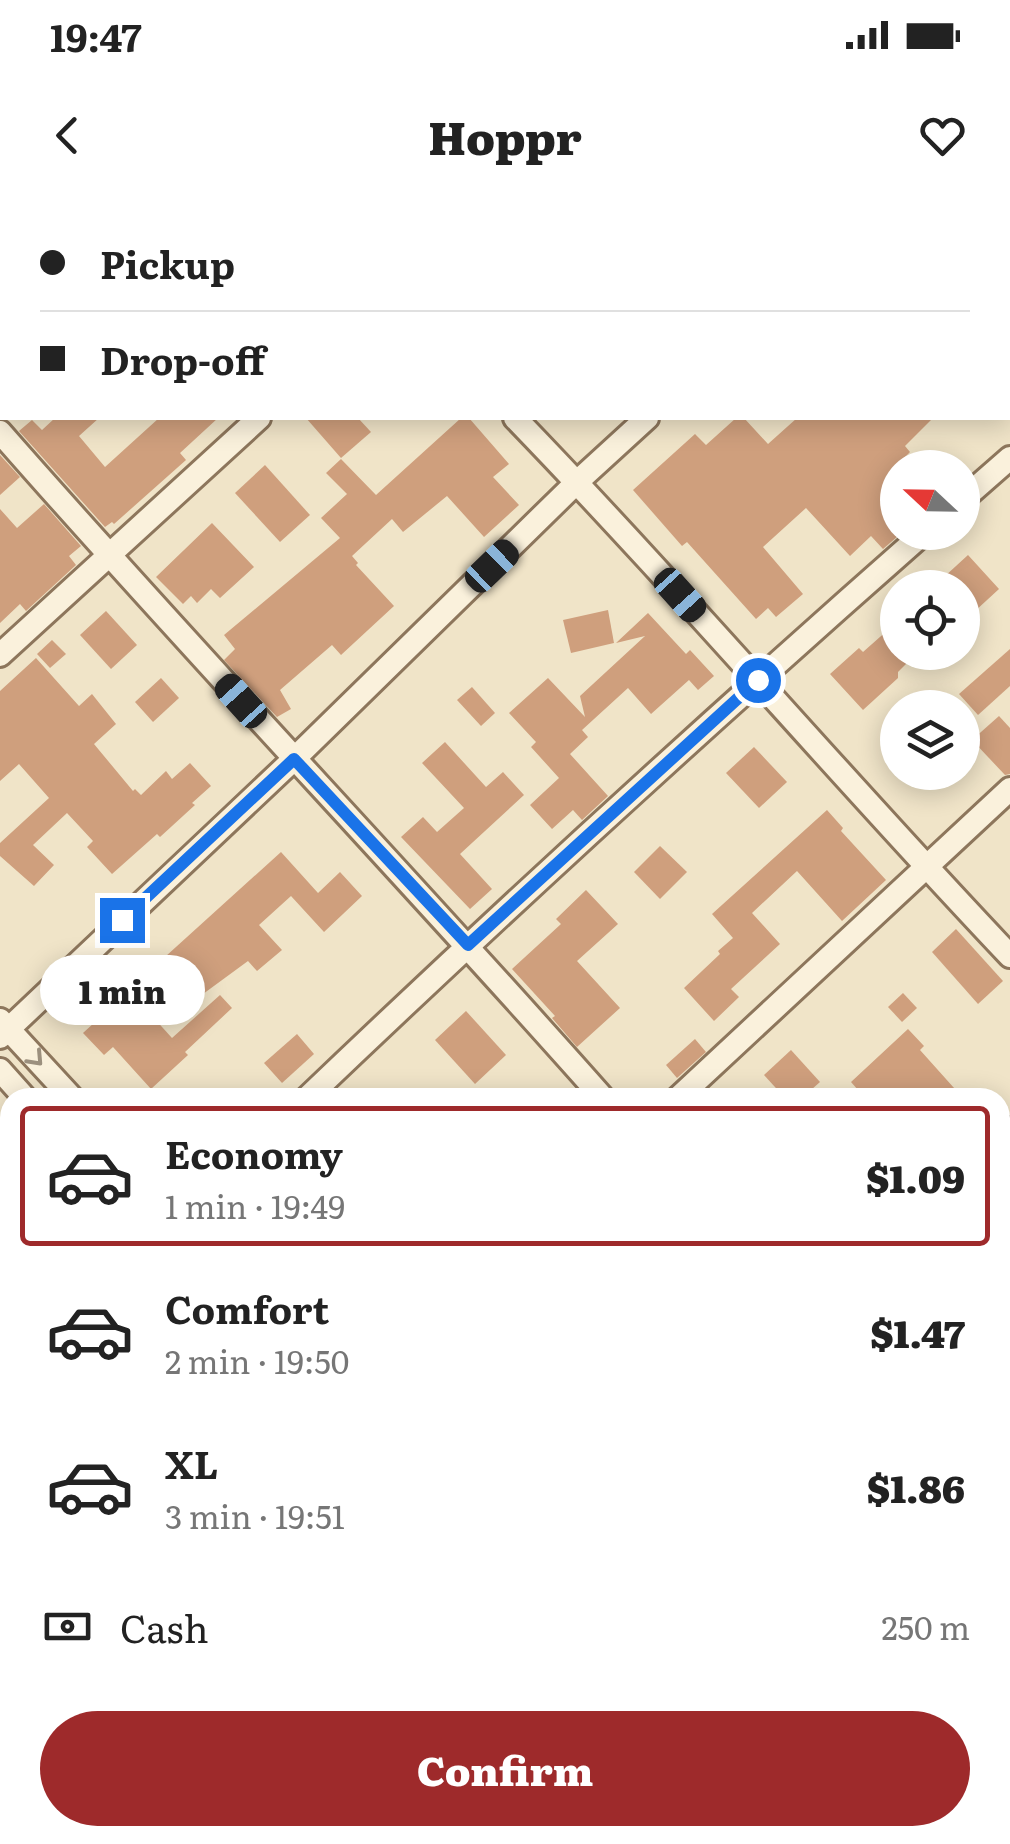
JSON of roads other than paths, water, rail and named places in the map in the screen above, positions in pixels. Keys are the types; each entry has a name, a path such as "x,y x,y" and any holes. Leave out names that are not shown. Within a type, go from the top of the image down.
{"street":[{"path":"0,655 257,420"},
{"path":"517,420 1010,956"},
{"path":"62,1088 3,1028 294,759 645,420"},
{"path":"0,432 108,556 468,945 593,1088"},
{"path":"980,484 1010,458"},
{"path":"317,1088 468,945 905,550"},
{"path":"689,1088 1010,790"}]}
